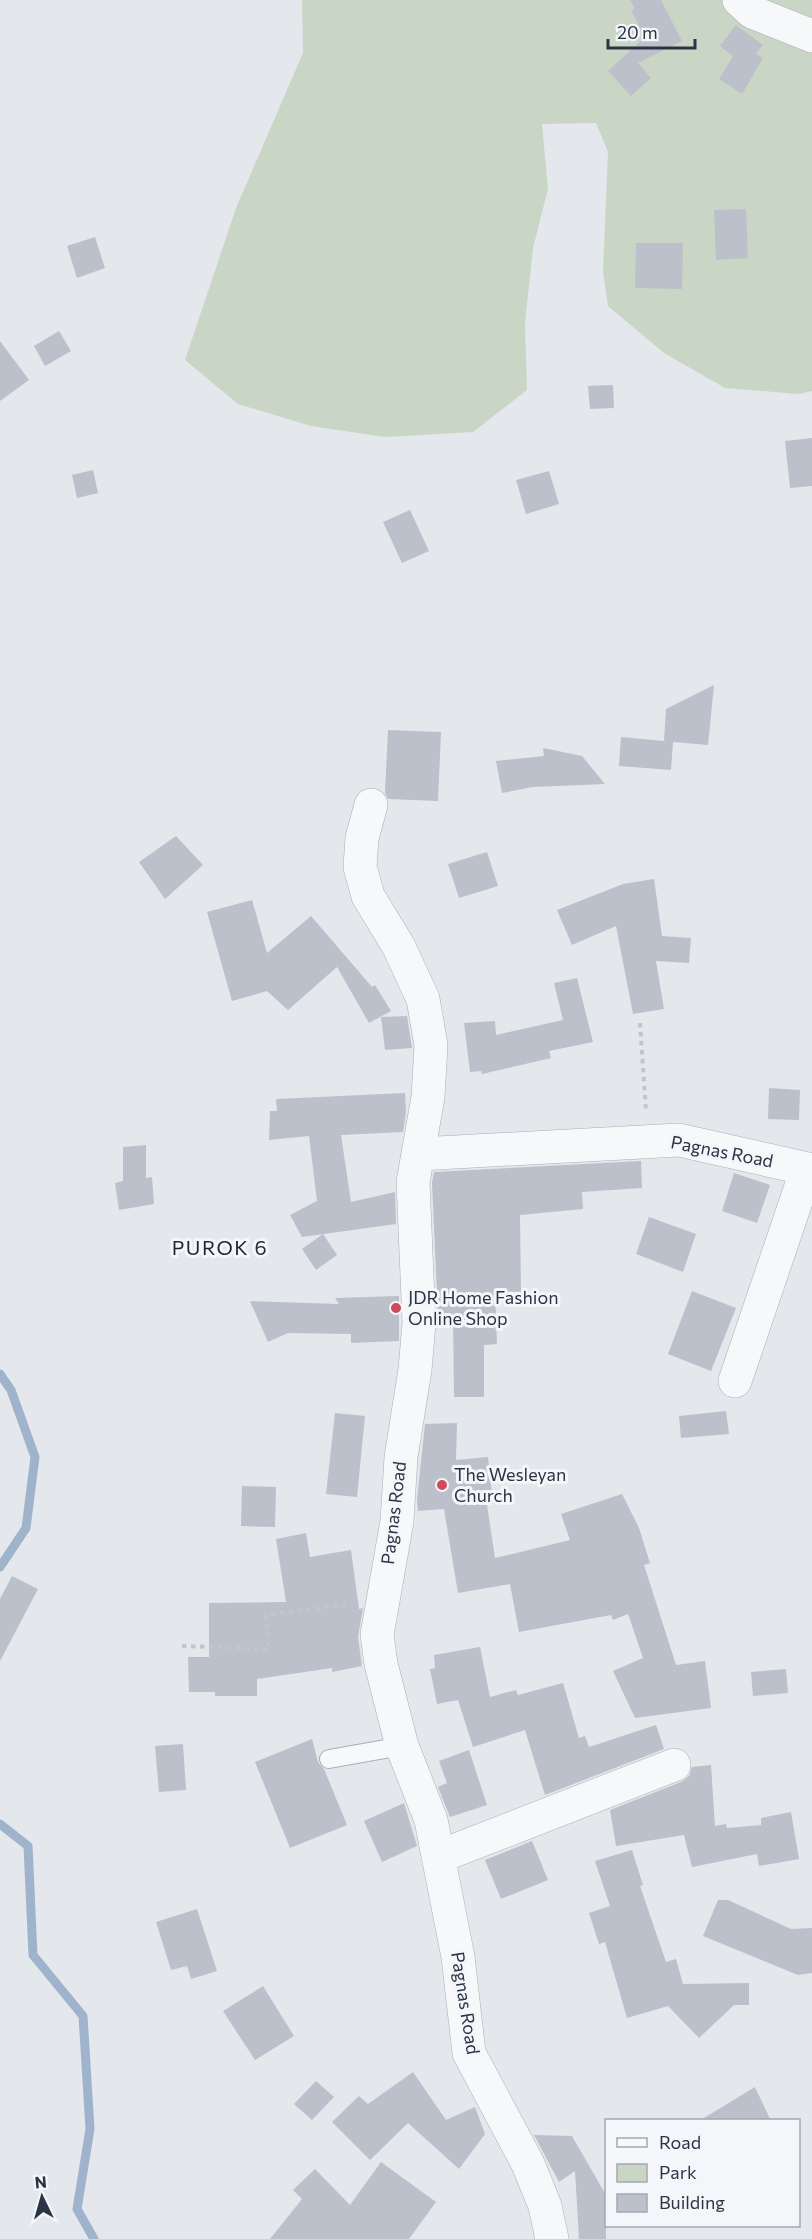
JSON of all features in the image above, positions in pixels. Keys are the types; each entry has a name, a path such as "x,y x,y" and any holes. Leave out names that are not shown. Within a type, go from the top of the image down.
{"street":[{"path":"739,0 752,12 812,36"},
{"path":"371,806 362,838 360,867 368,896 399,947 423,999 431,1045 428,1097 419,1154"},
{"name":"Pagnas Road","path":"552,2239 545,2206 528,2164 469,2053 458,1957 431,1820 402,1746 381,1664 377,1635 397,1521 401,1457 415,1370 419,1323 413,1182 419,1154 679,1140 809,1169"},
{"path":"735,1381 809,1169"},
{"path":"438,1857 674,1765"}],"lane":[{"path":"329,1759 402,1746"}],"path":[{"path":"640,1023 648,1141"},
{"path":"183,1646 269,1649 266,1615 382,1600"}],"green space":[{"path":"302,0 812,0 812,391 799,394 725,388 664,353 608,306 603,272 608,152 596,123 542,124 548,189 533,248 525,323 527,390 473,432 385,437 311,426 238,404 185,360 236,208 303,53"}],"building":[{"path":"630,0 661,0 682,41 638,63 651,78 631,96 608,71 645,37 631,10 635,9"},
{"path":"736,25 763,45 756,54 763,58 742,94 719,79 733,56 720,46"},
{"path":"746,209 748,258 716,260 714,210"},
{"path":"95,237 105,268 77,278 67,246"},
{"path":"636,243 683,243 682,289 635,288"},
{"path":"59,331 71,351 45,366 34,346"},
{"path":"0,341 29,380 0,401"},
{"path":"613,385 614,408 590,409 588,386"},
{"path":"812,438 812,486 790,488 785,441"},
{"path":"93,470 98,493 77,498 72,475"},
{"path":"549,471 559,504 526,514 516,480"},
{"path":"410,510 429,551 402,563 383,522"},
{"path":"714,685 708,745 673,742 671,770 619,766 621,737 664,741 666,709"},
{"path":"388,730 441,732 438,801 388,799 385,793"},
{"path":"543,748 582,756 605,784 533,787 502,793 496,761 544,756"},
{"path":"176,836 203,865 165,899 139,862"},
{"path":"487,852 498,886 459,898 448,864"},
{"path":"654,879 662,936 691,938 689,963 656,961 664,1009 633,1014 616,926 572,945 557,910 623,884"},
{"path":"252,900 267,953 311,916 372,987 375,985 391,1011 369,1023 337,967 288,1010 267,991 232,1001 207,912"},
{"path":"577,978 593,1042 549,1051 551,1058 482,1074 481,1071 470,1072 464,1023 495,1021 496,1035 563,1020 554,983"},
{"path":"407,1016 412,1048 385,1050 381,1017"},
{"path":"769,1088 800,1090 799,1120 768,1119"},
{"path":"405,1093 406,1112 403,1132 341,1135 351,1202 395,1192 396,1224 302,1237 290,1215 317,1201 309,1136 269,1140 270,1111 277,1111 276,1099"},
{"path":"146,1145 146,1178 152,1177 154,1204 119,1210 115,1183 123,1181 123,1147"},
{"path":"641,1161 642,1188 582,1192 583,1209 520,1215 521,1292 495,1291 497,1344 484,1345 484,1397 454,1397 453,1316 438,1317 432,1183 434,1172"},
{"path":"734,1173 770,1185 757,1223 722,1211"},
{"path":"649,1217 696,1234 683,1272 636,1254"},
{"path":"323,1234 337,1255 316,1270 302,1249"},
{"path":"692,1291 736,1308 711,1371 668,1354"},
{"path":"399,1296 399,1341 351,1343 351,1334 288,1333 268,1342 250,1301 339,1304 335,1298"},
{"path":"726,1411 729,1434 681,1438 679,1416"},
{"path":"335,1413 365,1416 357,1497 326,1494"},
{"path":"457,1423 456,1460 488,1457 493,1504 487,1505 495,1558 570,1540 561,1514 622,1494 639,1528 650,1563 644,1565 676,1665 705,1661 711,1708 635,1718 613,1671 643,1658 628,1614 613,1620 611,1615 519,1632 510,1584 458,1593 444,1509 418,1511 417,1499 425,1424"},
{"path":"242,1486 276,1487 275,1527 241,1526"},
{"path":"306,1533 310,1557 351,1550 359,1609 363,1608 358,1637 362,1666 332,1672 332,1668 257,1679 257,1696 215,1696 215,1692 189,1692 188,1657 209,1657 209,1603 286,1602 276,1539"},
{"path":"12,1576 38,1589 0,1661 0,1599"},
{"path":"480,1647 490,1697 516,1690 518,1695 563,1683 579,1738 585,1736 589,1747 656,1725 664,1749 545,1795 525,1730 473,1747 458,1700 437,1704 430,1669 435,1668 434,1655"},
{"path":"786,1669 788,1693 753,1696 751,1672"},
{"path":"312,1739 318,1762 324,1769 347,1825 290,1848 255,1762"},
{"path":"183,1744 186,1790 159,1792 155,1746"},
{"path":"469,1750 487,1805 450,1817 438,1787 447,1783 439,1761"},
{"path":"711,1765 715,1826 726,1824 727,1828 761,1825 761,1818 791,1812 799,1859 759,1866 757,1854 692,1867 684,1835 616,1846 610,1810 681,1782 689,1776 692,1767"},
{"path":"404,1803 417,1846 382,1862 364,1821"},
{"path":"532,1841 548,1880 501,1899 485,1860"},
{"path":"632,1850 643,1885 640,1886 666,1962 676,1959 683,1984 749,1983 749,2005 734,2005 699,2038 668,2006 627,2018 605,1942 599,1944 589,1913 610,1906 595,1861"},
{"path":"718,1900 728,1900 791,1929 812,1928 812,1973 798,1975 703,1936"},
{"path":"197,1909 217,1971 191,1979 187,1966 171,1970 156,1922"},
{"path":"263,1986 294,2036 255,2060 223,2011"},
{"path":"413,2072 446,2120 475,2107 485,2134 459,2169 408,2123 370,2160 332,2122 359,2096 368,2104"},
{"path":"316,2081 334,2097 312,2120 294,2104"},
{"path":"755,2087 770,2119 702,2119"},
{"path":"534,2135 572,2136 605,2193 606,2239 579,2239 575,2171 559,2182"},
{"path":"381,2162 436,2202 409,2239 270,2239 302,2199 293,2190 315,2169 350,2205"}],"waterway":[{"path":"0,1374 11,1390 35,1457 26,1528 0,1567"},
{"path":"0,1824 28,1846 33,1955 83,2016 90,2129 77,2209 94,2239"}],"place":[{"name":"JDR Home Fashion Online Shop","path":"396,1308"},
{"name":"The Wesleyan Church","path":"442,1485"}],"district":[{"name":"PUROK 6","path":"220,1248"}]}
